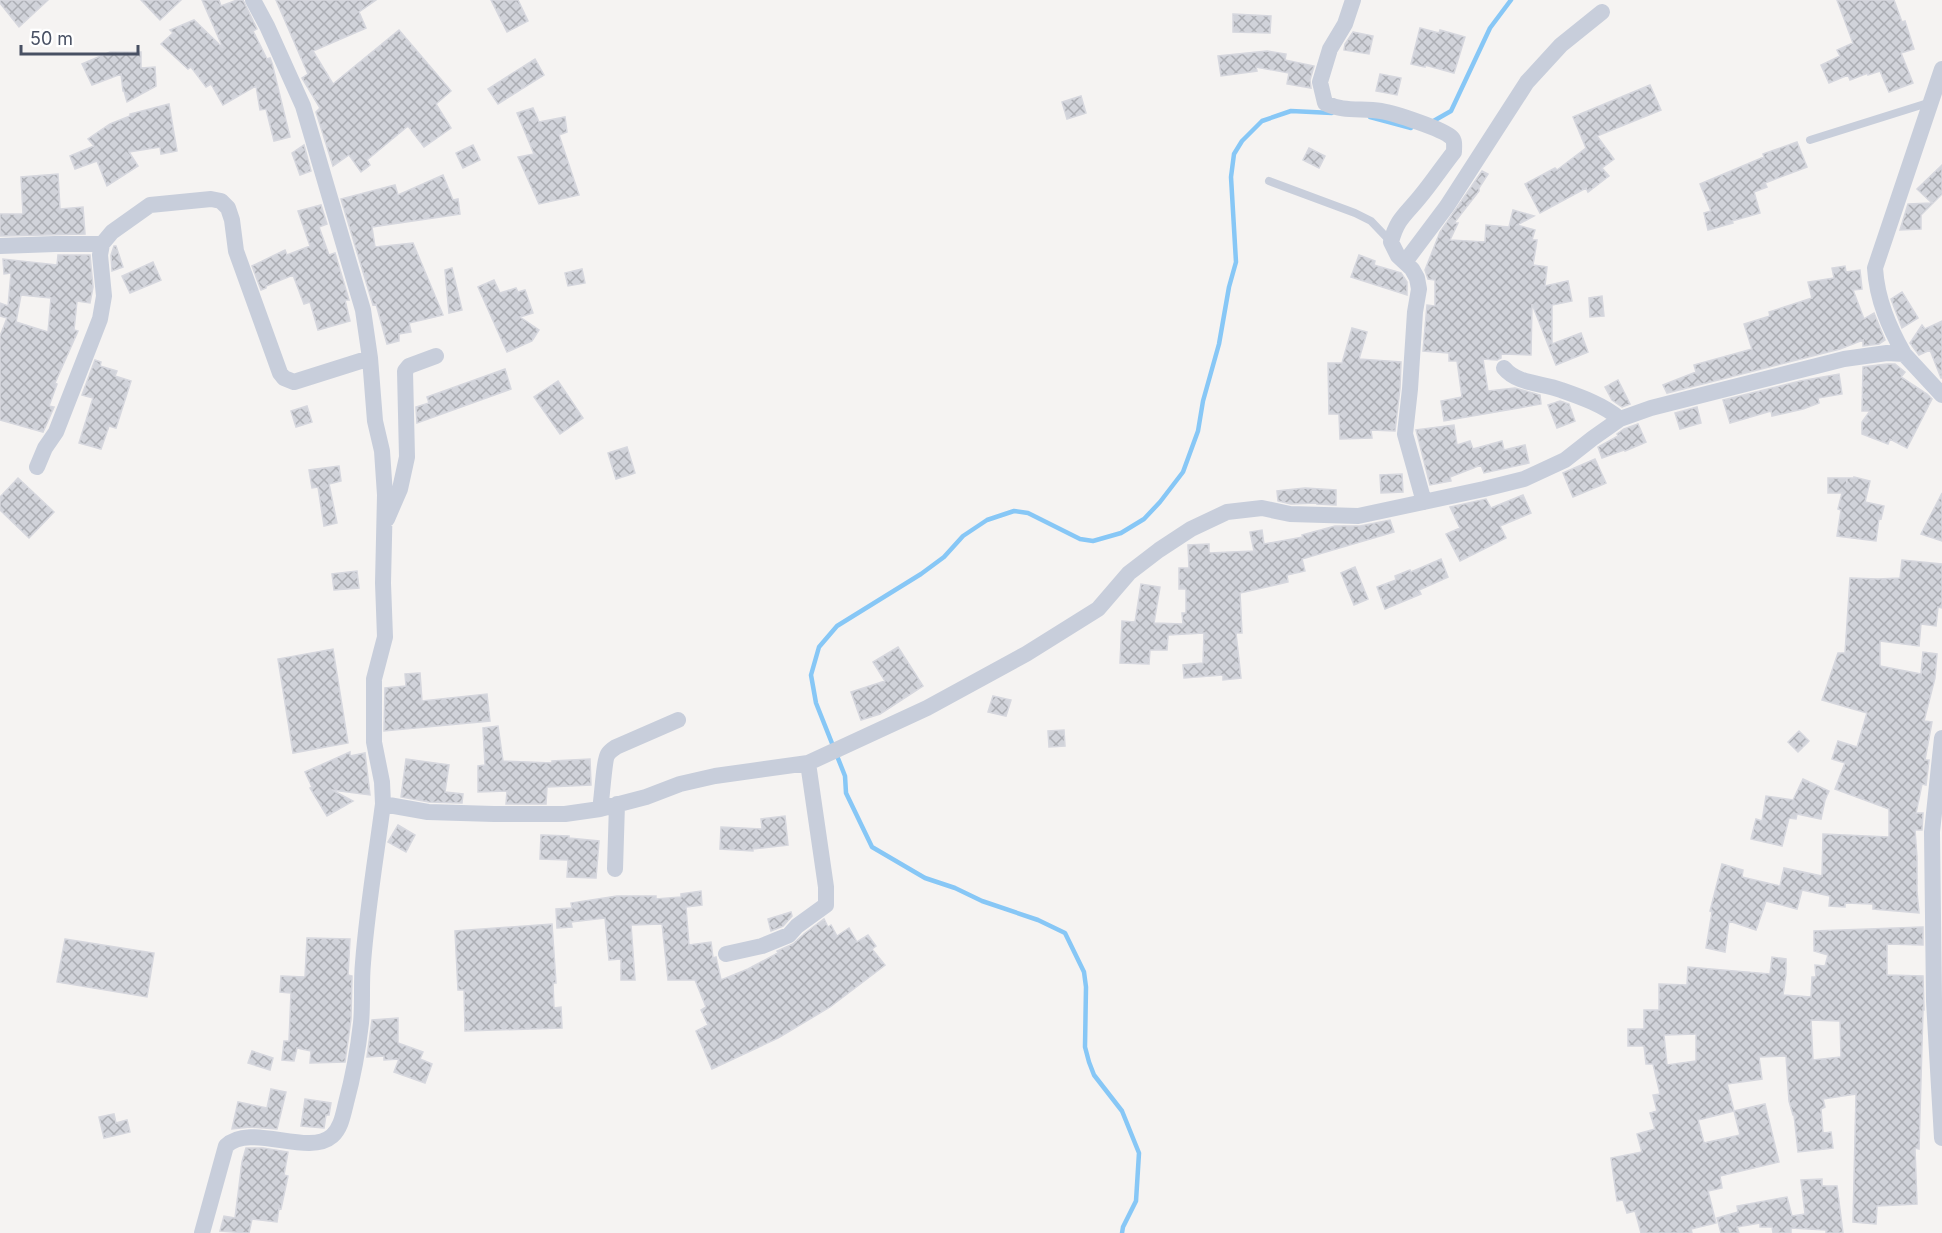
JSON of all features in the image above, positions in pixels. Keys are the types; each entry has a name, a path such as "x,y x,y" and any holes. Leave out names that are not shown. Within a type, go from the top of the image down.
{"street":[{"path":"202,1233 226,1146 231,1142 237,1138 255,1138 312,1143 327,1139 339,1126 352,1080 361,1022 363,964 383,804 382,782 374,742 374,679 385,637 383,583 385,495 382,451 375,421 370,358 363,310 303,106 253,0"},
{"path":"1353,0 1345,24 1330,49 1320,82 1325,103 1336,109 1382,111 1417,121 1450,136 1454,144 1454,152 1419,199 1403,215 1391,242 1398,256 1417,278 1419,289 1405,434 1424,502"},
{"path":"1405,262 1447,206 1527,82 1561,45 1602,12"},
{"path":"1942,69 1875,268 1876,286 1882,306 1904,354 1942,395"},
{"path":"37,467 45,448 56,432 100,319 104,302 100,255 102,244 112,232 150,205 211,199 222,201 228,208 236,251 280,373 284,378 294,382 370,358"},
{"path":"0,246 102,244"},
{"path":"383,804 428,812 565,814 600,809 680,784 808,763 927,708 1026,654 1098,609 1129,573 1159,550 1191,530 1227,512 1262,508 1290,514 1358,516 1524,479 1565,460 1620,419 1682,399 1844,358 1887,353 1904,354"},
{"path":"384,525 395,504 407,457 404,374 408,367 436,356"},
{"path":"1504,368 1513,377 1560,389 1604,407 1620,419"},
{"path":"600,809 605,762 608,754 616,747 678,720"},
{"path":"1942,738 1932,832 1934,1001 1942,1138"},
{"path":"726,954 762,946 789,935 797,926 826,906 826,886 808,763"},
{"path":"615,869 617,804"}],"lane":[{"path":"1810,140 1932,102"},
{"path":"1269,181 1371,221 1391,242"}],"building":[{"path":"0,0 48,0 19,27"},
{"path":"141,0 181,0 160,20"},
{"path":"202,0 219,0 221,6 243,0 257,29 253,31 267,59 270,58 272,63 290,137 274,141 266,109 260,110 256,86 223,105 211,84 206,87 191,67 188,69 161,44 173,33 170,30 194,20 223,48"},
{"path":"276,0 376,0 359,12 366,28 313,51 333,84 399,30 451,91 436,104 451,128 424,147 408,126 367,160 370,165 361,172 349,155 333,166 316,112 320,108 302,78 308,74"},
{"path":"491,0 518,0 528,21 507,32"},
{"path":"1837,0 1894,0 1902,22 1905,21 1914,49 1901,53 1913,83 1889,92 1880,71 1850,80 1848,75 1829,83 1821,65 1840,56 1837,50 1853,43"},
{"path":"1233,14 1271,16 1270,33 1233,32"},
{"path":"1420,28 1439,33 1440,30 1465,37 1454,73 1425,65 1425,67 1411,64"},
{"path":"1353,32 1373,36 1369,54 1344,50"},
{"path":"1267,51 1286,54 1285,60 1314,66 1310,80 1311,88 1287,84 1289,73 1256,67 1257,71 1221,76 1218,56"},
{"path":"110,52 141,52 141,68 155,67 156,86 127,102 121,74 92,85 82,64"},
{"path":"535,59 544,75 498,104 488,89"},
{"path":"1380,74 1401,78 1397,95 1376,91"},
{"path":"1650,85 1661,110 1597,136 1614,159 1602,168 1609,176 1588,192 1586,188 1540,213 1525,184 1555,168 1557,170 1586,148 1573,117"},
{"path":"1081,96 1086,113 1067,119 1062,102"},
{"path":"169,104 177,151 161,154 160,147 129,152 138,166 107,186 97,161 75,169 70,156 94,146 88,139 130,114"},
{"path":"533,108 539,122 565,117 567,132 559,135 579,195 539,204 518,157 534,154 517,113"},
{"path":"1797,142 1807,167 1765,183 1767,187 1754,192 1760,213 1708,230 1704,213 1711,211 1700,184 1764,157 1763,154"},
{"path":"304,145 311,171 300,175 292,153"},
{"path":"473,145 480,160 463,168 456,153"},
{"path":"1309,148 1325,156 1319,168 1303,160"},
{"path":"1942,165 1942,194 1921,215 1921,229 1900,230 1908,204 1932,203 1917,189"},
{"path":"1482,171 1488,174 1479,191 1454,223 1458,223 1450,240 1485,242 1486,225 1509,227 1513,210 1534,216 1517,225 1535,230 1532,240 1537,240 1533,265 1547,267 1545,286 1568,281 1572,301 1552,305 1552,344 1581,333 1588,352 1556,365 1532,304 1531,355 1501,354 1501,358 1497,360 1483,359 1488,391 1515,388 1540,395 1541,404 1444,421 1441,401 1462,397 1457,361 1449,361 1449,353 1423,351 1427,305 1435,306 1435,280 1428,279 1425,270 1440,232"},
{"path":"58,174 60,209 83,207 85,234 0,236 0,214 23,214 21,177"},
{"path":"443,175 453,200 458,199 460,214 372,227 375,247 413,243 443,315 409,323 411,332 399,334 399,341 387,344 341,199 395,185 398,195"},
{"path":"321,205 327,224 319,227 329,255 335,253 349,300 345,300 350,321 318,330 310,302 304,304 293,275 261,290 252,266 285,250 287,255 310,246 298,211"},
{"path":"116,246 123,267 112,271 111,255"},
{"path":"58,255 90,255 93,287 90,303 77,301 74,330 78,331 55,383 57,384 49,406 54,407 43,432 0,420 0,336 7,318 0,316 0,303 8,306 11,273 4,274 3,259 57,265","holes":["21,295 51,298 48,332 16,322"]},
{"path":"1359,255 1375,261 1374,265 1401,273 1407,282 1407,295 1351,277"},
{"path":"153,262 161,280 130,293 122,276"},
{"path":"1845,266 1846,272 1860,270 1862,289 1853,290 1864,319 1874,313 1885,340 1879,344 1863,346 1863,340 1840,349 1667,393 1663,385 1696,372 1694,365 1752,349 1744,324 1770,316 1769,312 1812,298 1808,282 1834,278 1832,268"},
{"path":"452,268 462,310 449,313 445,270"},
{"path":"582,269 585,283 568,286 565,273"},
{"path":"494,280 500,293 516,288 518,292 525,290 533,313 520,317 539,330 532,341 507,352 478,287"},
{"path":"1902,292 1918,318 1902,328 1891,299"},
{"path":"1602,296 1604,316 1590,317 1589,298"},
{"path":"1942,321 1941,378 1930,350 1919,355 1910,343 1922,325 1925,329"},
{"path":"1352,328 1367,332 1359,359 1401,362 1395,431 1371,430 1372,438 1340,439 1339,414 1329,414 1328,363 1342,363"},
{"path":"95,360 101,362 100,366 117,371 115,376 131,381 116,428 109,426 101,449 79,443 93,398 82,395"},
{"path":"1895,364 1905,372 1901,377 1932,399 1907,448 1890,439 1888,444 1862,434 1862,422 1870,411 1862,411 1863,367"},
{"path":"505,369 511,389 417,423 416,407 429,403 427,397"},
{"path":"1839,374 1842,394 1818,398 1819,403 1803,409 1772,416 1771,411 1730,423 1723,400"},
{"path":"1618,380 1630,404 1622,407 1612,400 1605,387"},
{"path":"558,381 583,418 560,434 534,397"},
{"path":"1560,401 1569,404 1575,421 1557,428 1548,405"},
{"path":"307,406 312,422 296,427 291,411"},
{"path":"1697,407 1701,423 1680,429 1675,413"},
{"path":"1638,424 1646,442 1602,458 1598,447 1618,436 1617,434 1624,429"},
{"path":"1454,425 1457,445 1470,441 1473,449 1502,441 1504,450 1525,445 1529,463 1484,473 1481,465 1450,477 1451,481 1430,485 1416,430"},
{"path":"627,447 635,473 616,479 608,453"},
{"path":"1595,459 1606,483 1573,497 1563,473"},
{"path":"339,466 341,481 329,484 337,523 324,526 318,487 312,488 309,470"},
{"path":"1402,474 1403,492 1381,493 1380,475"},
{"path":"1854,477 1870,481 1865,502 1884,506 1881,519 1879,518 1876,541 1837,536 1841,510 1838,509 1842,493 1828,493 1828,478 1846,478 1847,483 1847,478"},
{"path":"18,478 54,512 29,538 0,510 0,497"},
{"path":"1305,488 1336,490 1336,505 1291,504 1278,501 1277,491"},
{"path":"1942,493 1942,541 1921,534"},
{"path":"1523,495 1531,513 1500,526 1506,538 1460,561 1446,534 1460,528 1450,507 1486,499 1491,508"},
{"path":"1390,520 1394,532 1302,559 1305,571 1287,575 1288,582 1240,593 1242,633 1236,633 1241,678 1223,680 1223,675 1184,678 1183,665 1203,663 1204,633 1168,635 1167,650 1150,650 1149,664 1120,663 1122,621 1135,622 1141,584 1160,587 1154,623 1183,624 1182,613 1186,613 1186,589 1179,589 1179,568 1189,568 1188,545 1209,544 1209,553 1254,551 1250,532 1262,530 1264,544 1303,537 1302,535 1335,526 1360,526"},
{"path":"1441,559 1448,577 1419,590 1421,594 1385,609 1377,587 1396,580 1395,576"},
{"path":"1902,560 1942,564 1942,608 1938,607 1936,626 1921,624 1919,646 1880,641 1880,666 1921,674 1923,652 1937,654 1935,678 1924,721 1932,722 1925,760 1929,760 1926,785 1922,784 1916,813 1923,813 1922,830 1915,830 1919,913 1873,909 1873,904 1845,903 1845,907 1829,906 1830,896 1802,890 1797,909 1766,901 1756,930 1729,921 1725,952 1706,948 1712,912 1710,911 1722,864 1743,870 1742,877 1780,886 1784,868 1822,876 1823,834 1889,837 1889,809 1835,789 1845,763 1832,759 1838,741 1857,747 1867,713 1822,700 1838,653 1845,653 1850,578 1900,578"},
{"path":"1355,567 1368,599 1354,605 1341,573"},
{"path":"357,571 359,588 334,590 332,574"},
{"path":"898,647 923,686 880,714 861,720 851,692 885,681 873,662"},
{"path":"333,649 348,743 293,753 278,659"},
{"path":"420,673 422,701 487,694 490,721 384,731 385,688 406,686 405,674"},
{"path":"993,696 1011,700 1006,716 988,712"},
{"path":"498,726 503,761 552,763 552,761 590,759 591,785 547,787 546,804 506,804 507,791 478,792 478,766 485,765 483,728"},
{"path":"1064,730 1065,746 1049,747 1048,731"},
{"path":"1799,731 1809,741 1798,752 1788,742"},
{"path":"350,752 350,756 365,753 370,795 332,790 353,801 327,816 310,788 312,787 305,772"},
{"path":"406,759 449,765 445,792 463,794 462,803 429,802 401,797"},
{"path":"1803,779 1829,791 1821,819 1797,814 1796,819 1789,818 1782,846 1751,839 1756,819 1762,821 1766,796 1793,800"},
{"path":"785,816 788,845 753,849 753,851 720,849 721,827 762,829 761,819"},
{"path":"398,825 415,835 406,852 388,842"},
{"path":"541,835 569,836 569,838 599,841 596,878 567,877 568,860 540,859"},
{"path":"701,891 702,905 686,907 689,945 711,942 713,958 716,957 721,980 778,953 777,951 793,944 824,919 828,927 831,925 837,936 849,928 857,942 868,935 876,946 872,949 885,965 830,1007 778,1038 712,1069 696,1031 708,1025 701,1010 706,1007 695,980 668,980 662,924 631,925 635,980 621,980 621,959 609,960 605,918 571,922 572,927 557,928 556,909 572,908 571,903 617,896 656,896 656,899 681,897 681,894"},
{"path":"791,912 792,916 783,926 771,931 768,919"},
{"path":"552,924 556,983 553,983 554,1008 561,1007 562,1028 465,1031 464,990 458,990 455,931"},
{"path":"1923,927 1923,945 1887,944 1887,975 1923,976 1919,1149 1915,1148 1917,1204 1877,1206 1876,1224 1853,1222 1856,1094 1823,1099 1825,1107 1821,1109 1823,1133 1831,1132 1833,1148 1798,1152 1794,1115 1789,1101 1786,1056 1759,1057 1762,1079 1727,1084 1734,1111 1765,1104 1779,1162 1720,1176 1722,1188 1708,1191 1716,1223 1691,1229 1692,1233 1641,1233 1635,1211 1627,1213 1623,1200 1617,1201 1611,1158 1642,1152 1637,1134 1655,1129 1650,1113 1657,1111 1653,1095 1660,1094 1653,1064 1646,1064 1644,1046 1628,1046 1628,1029 1644,1029 1644,1010 1659,1010 1659,984 1687,985 1688,967 1770,974 1772,957 1786,959 1783,995 1811,997 1812,977 1816,977 1815,965 1825,966 1828,955 1814,951 1814,931","holes":["1811,1020 1840,1021 1841,1057 1813,1060","1696,1034 1696,1061 1667,1065 1664,1035","1734,1111 1740,1135 1704,1143 1698,1120"]},
{"path":"307,938 350,939 348,975 352,976 351,1019 345,1062 310,1063 311,1051 297,1048 294,1061 282,1060 284,1041 289,1041 291,993 280,992 281,976 305,977"},
{"path":"65,939 154,953 147,997 57,982"},
{"path":"398,1018 398,1043 423,1052 420,1059 432,1064 425,1083 394,1072 399,1059 384,1060 384,1056 367,1057 372,1020"},
{"path":"252,1051 273,1058 270,1070 248,1063"},
{"path":"271,1089 286,1092 277,1129 250,1127 232,1129 238,1102 267,1108"},
{"path":"305,1099 331,1103 324,1128 301,1126"},
{"path":"114,1114 116,1123 127,1120 130,1132 104,1138 99,1117"},
{"path":"246,1148 288,1152 284,1175 288,1176 277,1222 252,1219 249,1233 220,1231 224,1216 235,1218"},
{"path":"1822,1179 1822,1186 1837,1186 1843,1233 1791,1228 1791,1233 1773,1233 1772,1227 1760,1227 1760,1223 1737,1227 1739,1233 1721,1233 1717,1218 1738,1212 1737,1206 1787,1197 1792,1216 1805,1214 1801,1180"}],"waterway":[{"path":"1430,123 1451,111 1490,28 1511,0"},
{"path":"1122,1233 1136,1201 1139,1153 1122,1111 1094,1075 1089,1062 1085,1047 1084,972 1065,933 1038,920 925,878 872,847 846,793 845,776 816,703 811,675 819,647 837,626 921,574 944,557 963,536 987,520 1014,511 1028,513 1080,539 1093,541 1121,533 1144,519 1160,502 1183,472 1198,431 1203,401 1219,344 1236,262 1231,177 1234,154 1242,141 1262,121 1291,111 1332,113"},
{"path":"1370,117 1411,128"}]}
